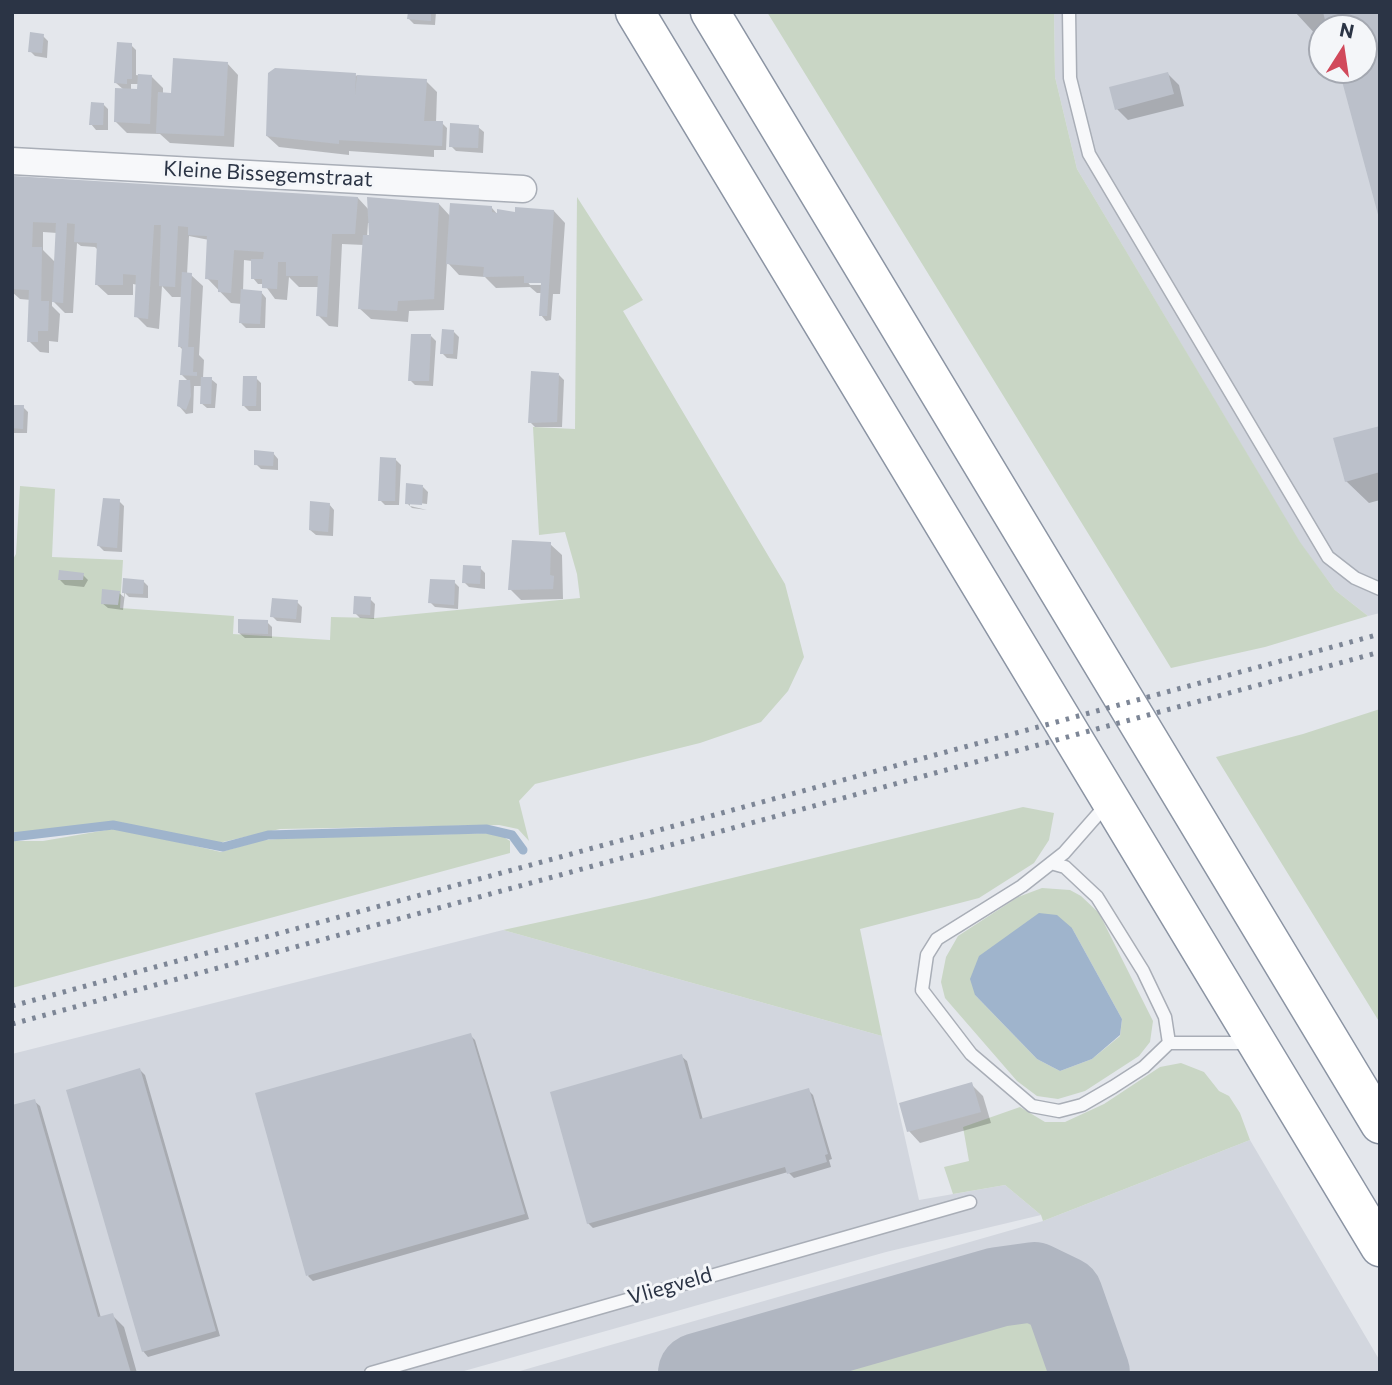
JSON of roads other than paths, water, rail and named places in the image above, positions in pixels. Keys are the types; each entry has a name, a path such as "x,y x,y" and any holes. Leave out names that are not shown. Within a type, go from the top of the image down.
{"highway":[{"path":"635,12 1380,1247"},
{"path":"710,12 1380,1124"}],"street":[{"name":"Kleine Bissegemstraat","path":"12,161 523,189"}],"lane":[{"path":"1069,12 1070,78 1088,154 1328,557 1355,578 1380,589"},
{"path":"1110,801 1051,863 937,940 927,956 922,990 971,1054 1032,1106 1059,1111 1082,1105 1144,1067 1168,1043 1256,1043"},
{"path":"1051,863 1065,867 1097,897 1143,971 1165,1017 1168,1043"},
{"name":"Vliegveld","path":"371,1373 970,1202"}],"water":[{"path":"1039,913 1057,915 1072,928 1122,1019 1120,1035 1092,1059 1060,1071 1037,1059 975,995 970,979 979,956"}],"waterway":[{"path":"12,837 113,825 223,847 268,835 486,829 512,835 523,850"}],"railway":[{"path":"12,1006 1380,634"},
{"path":"12,1024 1380,652"}]}
